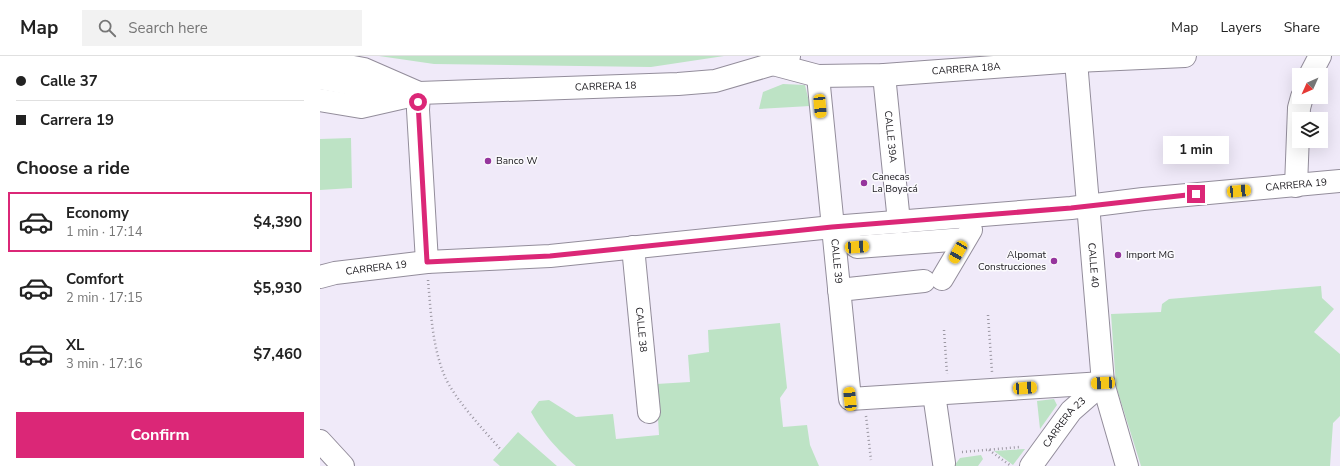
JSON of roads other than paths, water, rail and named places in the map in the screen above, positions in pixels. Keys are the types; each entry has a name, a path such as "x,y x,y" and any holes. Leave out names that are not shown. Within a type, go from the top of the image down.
{"street":[{"name":"CARRERA 18A","path":"781,60 818,76 884,75 1076,61 1185,56"},
{"path":"1314,68 1320,56"},
{"name":"CARRERA 18","path":"320,78 362,86 419,93 678,84 715,81 781,60"},
{"path":"320,61 364,69 419,93 418,110 427,262"},
{"name":"CALLE 40","path":"1076,61 1103,383 1127,466"},
{"name":"CALLE 39A","path":"884,75 899,222"},
{"name":"CALLE 39","path":"818,76 839,290 857,398 941,393"},
{"name":"CARRERA 18","path":"320,100 361,107 419,93"},
{"path":"1296,186 1298,108 1299,104"},
{"name":"CARRERA 19","path":"320,277 336,273 427,262 550,256 832,227 1088,206 1143,199 1340,181"},
{"path":"839,290 933,280 965,239 979,215"},
{"path":"832,227 857,247 965,239"},
{"name":"CALLE 38","path":"633,247 649,412"},
{"path":"944,458 941,393 1103,383"},
{"name":"CARRERA 23","path":"1031,466 1072,411 1103,383"},
{"path":"320,441 343,466"}],"place":[{"name":"Banco W","path":"488,161"},
{"name":"Canecas La Boyacá","path":"864,183"},
{"name":"Import MG","path":"1118,255"},
{"name":"Alpomat Construcciones","path":"1054,261"}]}
